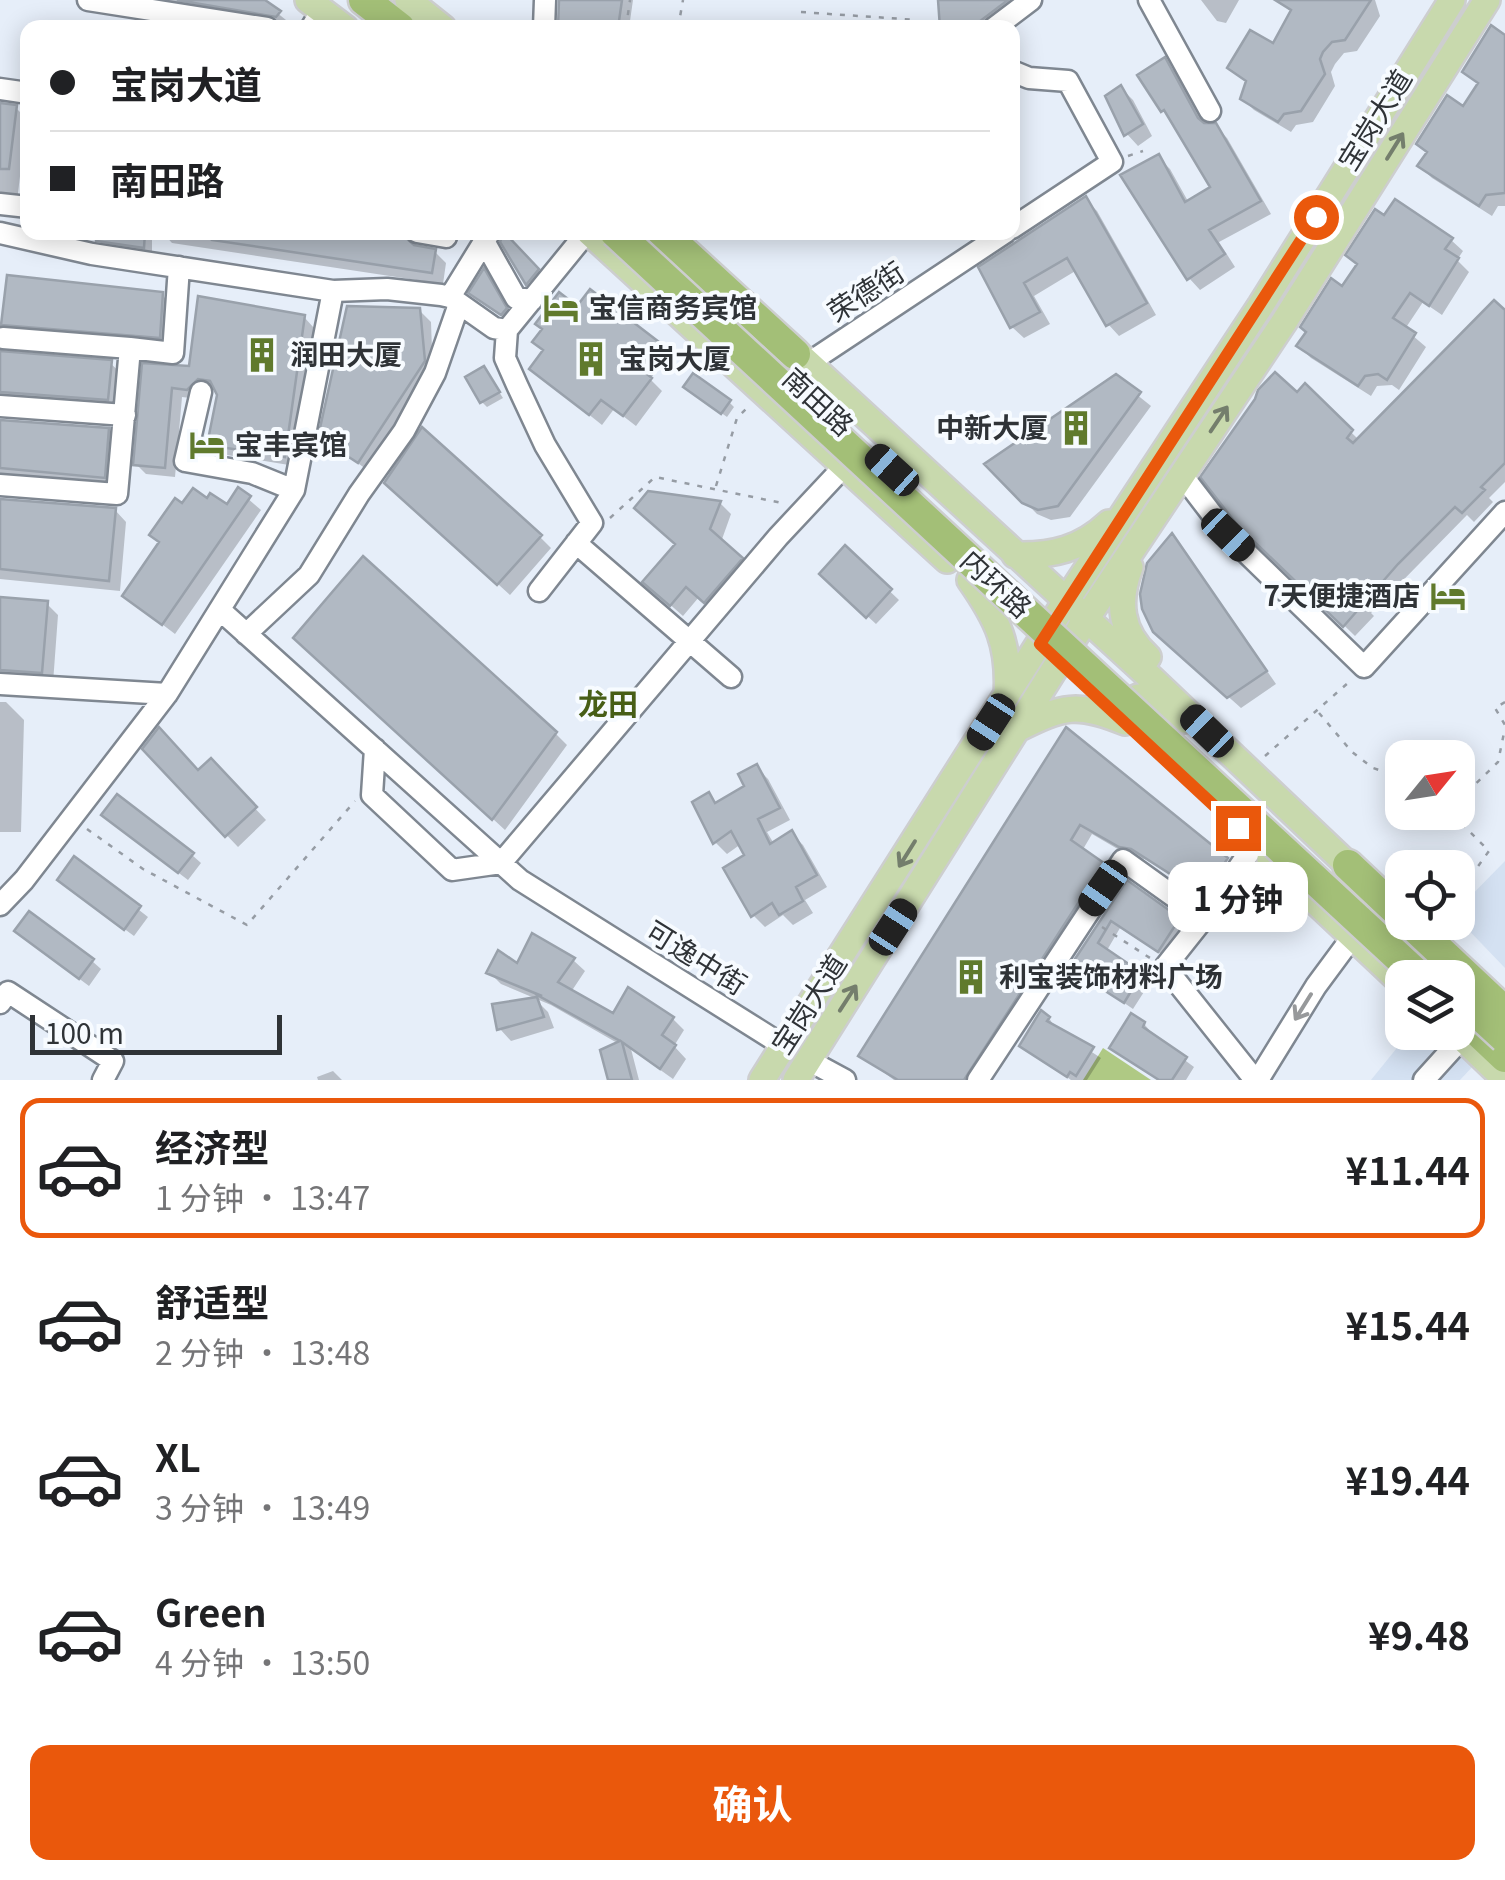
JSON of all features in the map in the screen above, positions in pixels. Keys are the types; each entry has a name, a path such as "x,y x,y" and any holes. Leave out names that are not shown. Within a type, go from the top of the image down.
{"highway":[{"path":"362,0 388,20"},
{"path":"392,0 418,20"},
{"path":"320,10 349,20"},
{"name":"内环路","path":"624,240 1401,960"},
{"name":"内环路","path":"645,240 1421,960"},
{"path":"671,240 801,359"},
{"path":"1348,865 1385,900"},
{"path":"1425,940 1502,1025"},
{"path":"1475,1006 1502,1025"},
{"path":"1475,1038 1505,1058"}],"main road":[{"path":"408,0 433,20"},
{"name":"宝岗大道","path":"802,1070 1060,662 1070,619 1133,498 1452,0"},
{"name":"宝岗大道","path":"762,1080 1040,644 1070,619 1146,530 1284,322 1487,0"},
{"name":"南田路","path":"597,240 1126,722 1385,967"},
{"name":"南田路","path":"645,240 837,406 876,456 908,484 946,505"},
{"path":"692,240 755,306 837,406 1070,619 1207,731 1348,865"},
{"path":"1016,555 1047,555 1073,548 1105,527 1133,498"},
{"path":"946,505 984,526 1016,555 1138,696 1421,960"},
{"path":"1146,530 1125,581 1122,610 1131,639 1385,882"},
{"path":"970,580 1000,630 1008,656 1007,698"},
{"path":"1160,669 1207,731"},
{"path":"1138,696 1207,731"},
{"path":"1017,729 1050,712 1080,706 1126,722"},
{"path":"1447,940 1505,994"},
{"path":"1475,1046 1505,1079"}],"street":[{"path":"88,0 216,20"},
{"path":"1005,20 1031,0"},
{"path":"1149,0 1210,111"},
{"path":"1020,74 1068,81 1112,162 1020,223"},
{"path":"31,240 92,254 333,291 387,289 455,300 494,328 510,327"},
{"path":"246,634 309,576 359,494 404,431 436,373 455,300 485,240"},
{"path":"488,240 516,298 532,300"},
{"path":"539,591 592,523 545,444 506,358 510,327 581,240"},
{"name":"荣德街","path":"801,359 993,240"},
{"path":"3,338 173,353 180,267"},
{"path":"0,904 167,694 294,490 333,291"},
{"path":"0,484 117,494 130,348"},
{"path":"201,392 185,461 252,473 294,490"},
{"path":"0,406 125,415"},
{"path":"1182,474 1228,535 1364,667 1505,512"},
{"path":"375,749 372,795 452,870 500,862 836,475"},
{"path":"576,544 731,677"},
{"name":"可逸中街","path":"220,610 520,880 784,1046"},
{"path":"0,684 167,694"},
{"path":"1255,844 1165,967 1256,1080 1353,936"},
{"path":"978,1080 1122,860 1204,918"},
{"path":"0,1003 8,992 113,1061 103,1080"},
{"path":"1424,1080 1443,1050"},
{"path":"802,1070 845,1080"}],"path":[{"path":"801,12 917,20"},
{"path":"715,489 738,418 762,391"},
{"path":"592,523 612,518 655,476 804,508"},
{"path":"1258,762 1364,667"},
{"path":"1475,786 1498,762 1505,727 1495,708 1505,702"},
{"path":"1318,711 1352,752 1385,772"},
{"path":"71,818 143,870 246,925 372,781"},
{"path":"1466,830 1489,851 1475,870"},
{"path":"1084,916 1165,967"}],"shaded area":[{"path":"1505,861 1505,968 1475,937 1475,892"},
{"path":"1395,1050 1458,1050 1474,1065 1460,1080 1371,1080"}],"green space":[{"path":"1103,1048 1151,1080 1083,1080"}],"building":[{"path":"177,0 265,0 281,11 276,17"},
{"path":"559,0 622,0 619,20 558,20"},
{"path":"938,0 1008,0 982,20 939,20"},
{"path":"1275,0 1371,0 1345,40 1332,42 1323,52 1320,59 1325,74 1301,111 1284,114 1278,122 1240,99 1246,81 1227,68 1250,30 1273,43 1291,10"},
{"path":"1491,25 1505,35 1505,193 1486,195 1479,206 1417,166 1427,152 1416,144 1447,95 1463,106 1478,83 1462,72"},
{"path":"1165,57 1198,118 1204,123 1216,123 1261,201 1209,230 1225,254 1187,280 1120,175 1159,154 1185,202 1210,187 1164,110 1161,112 1137,75"},
{"path":"1121,85 1143,124 1124,136 1105,96"},
{"path":"0,103 17,105 9,169 0,169"},
{"path":"1086,196 1147,303 1106,326 1067,258 1024,283 1040,312 1010,328 978,267"},
{"path":"1395,199 1453,238 1445,249 1459,258 1429,306 1410,293 1393,318 1416,333 1387,380 1378,374 1365,376 1358,386 1296,346 1306,332 1300,327 1331,278 1342,286 1357,264 1345,255 1375,209 1384,215"},
{"path":"96,240 144,240 144,248"},
{"path":"212,240 408,240 414,245 436,249 432,273"},
{"path":"512,240 539,269 526,285 500,242"},
{"path":"484,268 507,308 501,315 468,293"},
{"path":"7,275 163,292 160,338 1,325"},
{"name":"宝岗大厦","path":"590,289 659,342 639,368 652,378 623,416 601,400 589,415 529,369 543,350 532,342 542,329 535,324 559,292 577,306"},
{"name":"润田大厦","path":"198,296 305,315 285,457 207,445 217,395 210,381 198,379 187,390 172,388 165,468 133,465 142,363 189,366"},
{"path":"1494,300 1505,310 1505,463 1462,513 1455,507 1398,564 1343,627 1238,526 1200,477 1258,390 1275,372 1297,392 1305,383 1353,430 1347,438 1353,443"},
{"path":"347,306 420,308 425,361 358,463 318,437"},
{"path":"0,351 112,360 108,400 0,392"},
{"path":"484,366 500,392 480,403 465,377"},
{"path":"693,373 731,400 721,414 683,387"},
{"name":"中新大厦","path":"1116,374 1141,392 1058,506 1038,510 1022,503 984,464"},
{"path":"0,420 109,428 105,478 0,468"},
{"path":"422,427 542,535 497,585 384,483"},
{"path":"238,487 251,496 162,625 122,596 159,542 149,535 175,498 182,503 193,488 207,498 210,493 227,504"},
{"path":"648,491 721,501 710,529 743,558 704,603 686,587 670,606 642,582 675,544 634,508"},
{"path":"0,499 116,508 109,581 0,569"},
{"path":"1172,533 1267,671 1227,698 1153,632 1142,609 1140,594 1147,563"},
{"path":"845,545 892,589 866,618 819,574"},
{"path":"363,556 557,732 492,820 293,638"},
{"path":"0,597 48,601 42,673 0,670"},
{"path":"159,727 198,770 211,758 257,807 225,837 142,749"},
{"name":"利宝装饰材料广场","path":"1066,727 1228,858 1203,895 1131,849 1119,847 1080,825 1071,840 1104,863 964,1080 898,1080 858,1056"},
{"path":"757,764 780,808 758,819 770,844 792,830 817,875 796,887 803,901 779,915 772,903 751,917 723,868 744,855 731,831 713,844 692,802 709,792 715,803 744,786 738,774"},
{"path":"117,794 194,853 178,873 101,815"},
{"path":"74,856 141,906 124,930 57,880"},
{"path":"1127,880 1180,918 1158,952 1111,921 1098,943 1142,973 1124,1003 1069,968"},
{"path":"29,911 94,959 79,979 14,931"},
{"path":"532,933 575,958 558,982 613,1013 628,987 674,1017 662,1035 676,1045 660,1069 622,1042 632,1080 608,1080 600,1050 620,1041 542,996 486,973 498,950 517,963"},
{"path":"537,997 544,1017 497,1030 492,1004"},
{"path":"1041,1010 1050,1017 1047,1021 1094,1047 1076,1076 1070,1072 1067,1077 1019,1046"},
{"path":"1131,1013 1145,1022 1143,1027 1187,1057 1172,1080 1159,1080 1109,1048"}],"place":[{"name":"宝信商务宾馆","path":"561,308"},
{"name":"润田大厦","path":"262,355"},
{"name":"宝岗大厦","path":"591,359"},
{"name":"中新大厦","path":"1076,428"},
{"name":"宝丰宾馆","path":"207,445"},
{"name":"7天便捷酒店","path":"1448,596"},
{"name":"利宝装饰材料广场","path":"971,977"}],"district":[{"name":"龙田","path":"608,705"}],"route":[{"path":"1238,828 1040,644 1316,217"}]}
